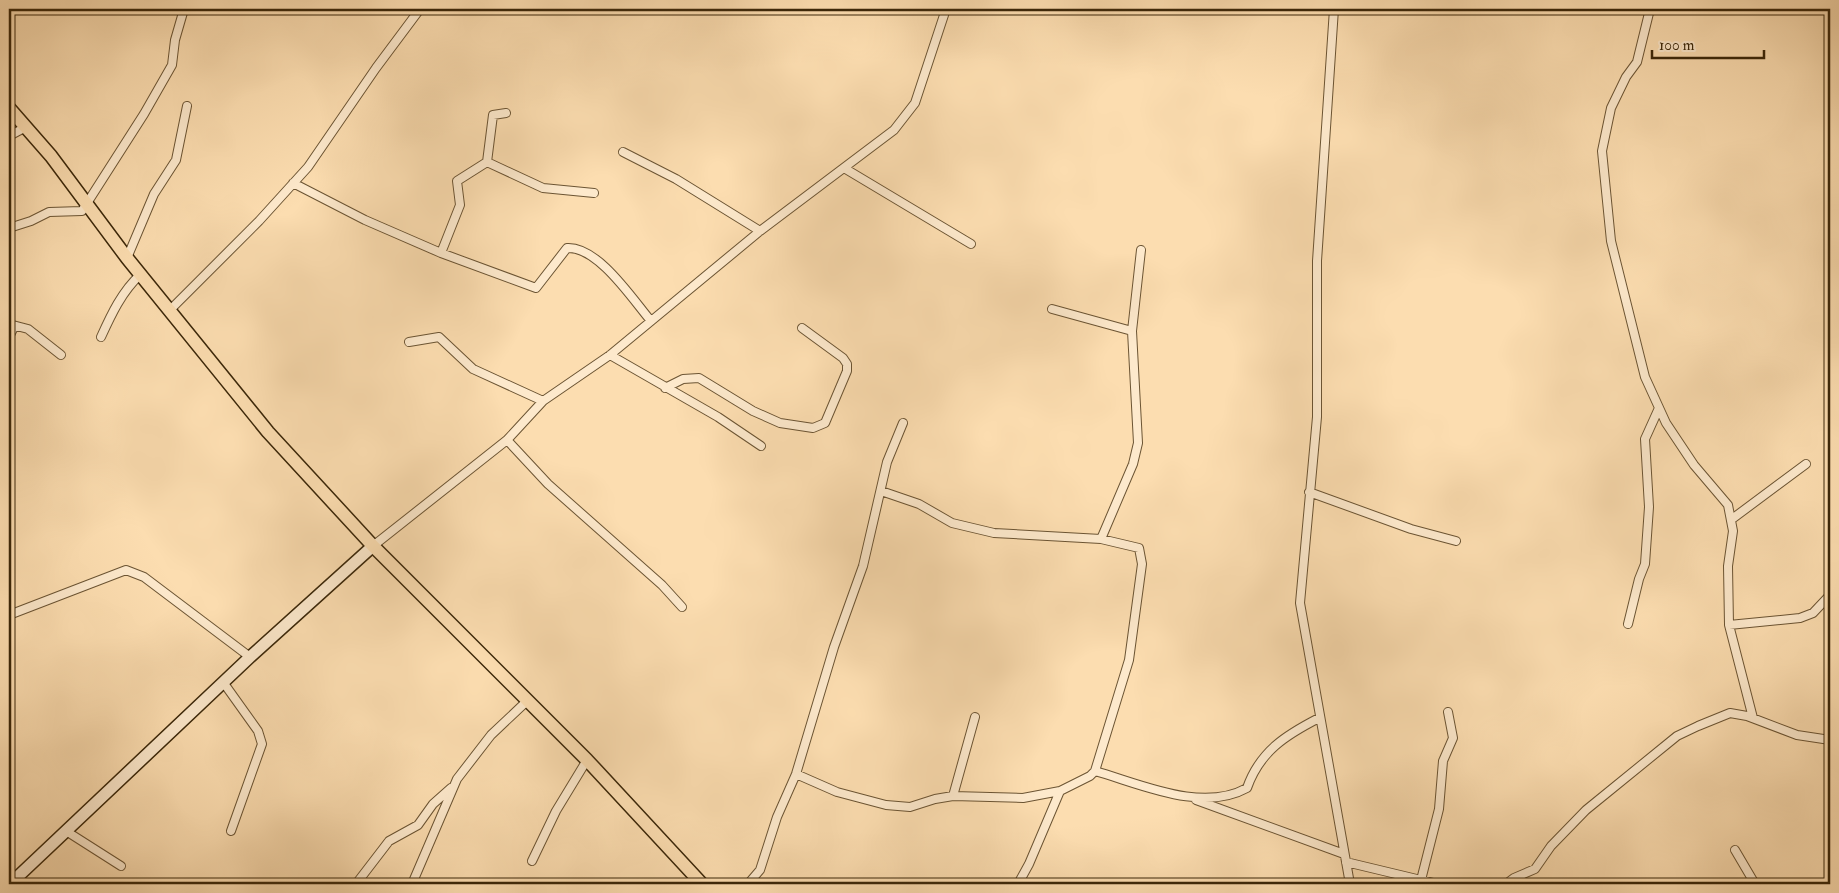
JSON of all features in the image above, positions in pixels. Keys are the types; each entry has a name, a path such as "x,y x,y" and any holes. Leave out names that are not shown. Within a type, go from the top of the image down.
{"main road":[{"path":"9,108 87,203 127,258 171,309 268,432 373,546 587,760 702,884"},
{"path":"10,884 223,682 373,546"}],"street":[{"path":"9,228 31,221 49,212 65,210 79,213 87,203 144,114 172,64 175,40 184,9"},
{"path":"171,309 259,221 308,167 376,68 420,9"},
{"path":"373,546 507,440 543,400 610,356 760,231 894,130 915,103 946,9"},
{"path":"1334,9 1317,261 1317,417 1300,603 1350,884"},
{"path":"1650,9 1638,62 1626,77 1611,108 1602,151 1611,241 1646,377 1659,408 1666,423 1694,465 1728,505 1732,519 1732,542 1728,566 1729,626 1753,718"},
{"path":"127,258 154,194 176,160 187,106"},
{"path":"441,253 460,205 458,181 487,162 493,115 506,113"},
{"path":"9,136 26,127"},
{"path":"623,152 676,179 760,231"},
{"path":"487,162 542,188 594,193"},
{"path":"844,168 971,244"},
{"path":"292,183 365,220 441,253 536,288 567,248 577,247 599,260 651,321"},
{"path":"1101,539 1133,464 1138,443 1132,331 1142,250"},
{"path":"101,337 113,312 129,286 141,274"},
{"path":"1052,309 1132,331"},
{"path":"9,337 11,325 28,329 61,355"},
{"path":"665,388 683,379 699,378 753,410 780,423 813,428 822,426 826,423 847,371 847,364 843,358 802,328"},
{"path":"409,342 439,337 473,369 543,400"},
{"path":"610,356 718,417 761,446"},
{"path":"1628,624 1639,579 1645,564 1649,507 1644,439 1659,408"},
{"path":"748,884 760,870 777,817 796,774 834,646 863,566 887,462 903,424"},
{"path":"507,440 548,484 647,572 682,607"},
{"path":"1732,519 1806,464"},
{"path":"796,774 837,792 886,805 910,807 935,798 953,796 1023,798 1060,791 1090,776 1095,771 1129,660 1142,564 1139,548 1101,539 994,533 952,523 919,504 881,491"},
{"path":"1309,492 1411,529 1456,541"},
{"path":"9,615 126,570 144,577 250,657"},
{"path":"1729,626 1800,618 1814,613 1830,595"},
{"path":"223,682 258,731 262,744 231,831"},
{"path":"412,884 454,785 475,753 527,700"},
{"path":"1421,882 1439,809 1443,761 1453,738 1448,712"},
{"path":"1506,884 1514,878 1535,869 1550,846 1586,810 1677,736 1730,713 1753,718 1797,735 1830,740"},
{"path":"953,796 975,717"},
{"path":"1192,799 1232,796 1246,788 1251,775 1275,743 1289,733 1319,718"},
{"path":"532,861 556,811 587,760"},
{"path":"1095,771 1192,799 1345,858 1421,882 1438,884"},
{"path":"356,884 389,841 418,825 433,804 454,785"},
{"path":"1018,884 1029,864 1060,791"},
{"path":"66,831 120,866"},
{"path":"1735,850 1755,884"}]}
